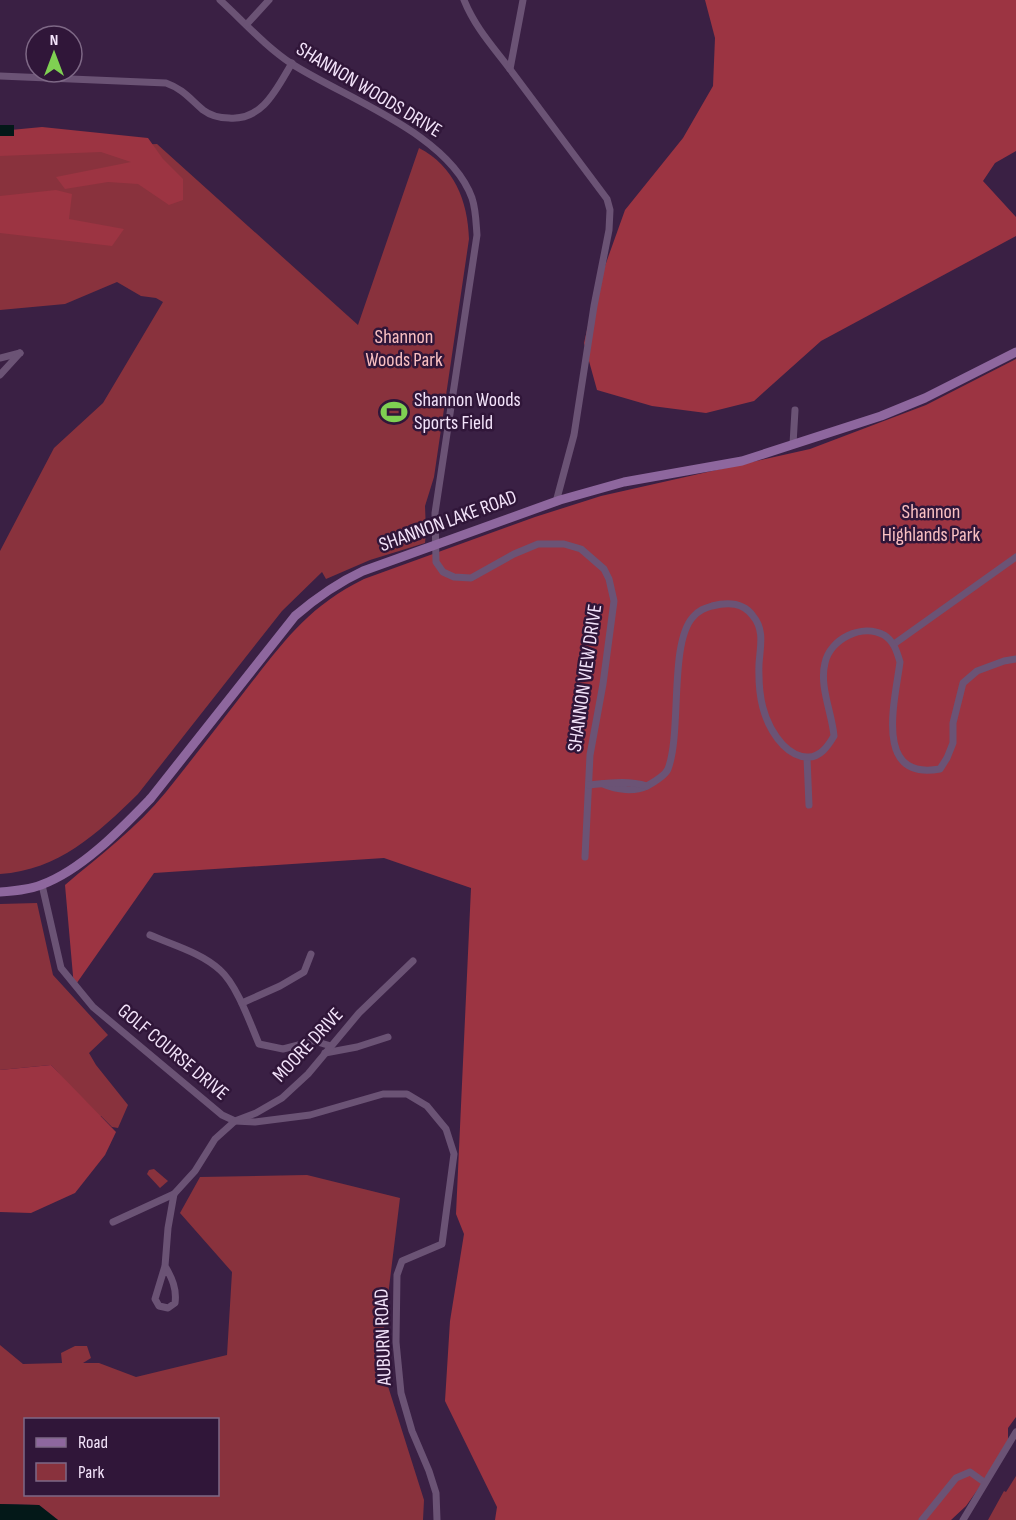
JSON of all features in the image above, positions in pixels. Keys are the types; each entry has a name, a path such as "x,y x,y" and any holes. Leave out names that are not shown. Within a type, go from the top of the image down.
{"main road":[{"name":"SHANNON LAKE ROAD","path":"0,892 42,885 80,862 104,843 151,798 295,616 343,580 556,502 624,482 742,461 881,416 925,398 1016,352"}],"street":[{"name":"SHANNON WOODS DRIVE","path":"220,0 265,44 292,63 420,135 453,165 472,199 477,235 435,513 436,545"},
{"path":"247,24 270,0"},
{"path":"464,0 481,34 510,69 607,199 610,210 609,230 594,306 574,435 556,502"},
{"path":"510,69 523,0"},
{"path":"0,76 166,83 187,93 204,111 213,116 237,119 250,116 261,109 270,99 292,63"},
{"path":"0,358 20,353 0,375"},
{"path":"793,444 795,410"},
{"name":"SHANNON VIEW DRIVE","path":"436,545 436,562 443,572 454,577 471,578 514,554 538,544 564,544 581,549 604,569 609,579 614,601 603,684 590,755 585,857"},
{"path":"894,644 1016,557"},
{"path":"589,785 603,784 614,789 639,789 668,771 673,745 683,638 692,618 704,608 721,603 736,603 745,607 754,616 760,629 759,688 763,712 772,730 788,750 807,758 827,748 834,736 823,674 825,661 833,646 854,632 882,634 894,644 900,662 892,736 896,752 903,762 924,772 940,769 947,758 953,743 953,723 963,683 976,671 1016,659"},
{"path":"807,758 809,805"},
{"name":"GOLF COURSE DRIVE","path":"42,885 61,968 93,1007 222,1115 235,1121 255,1122 310,1115 383,1094 407,1094 427,1106 446,1129 454,1154 446,1211"},
{"path":"150,935 207,961 222,971 242,1003 259,1044 283,1049 314,1041 332,1046"},
{"path":"242,1003 304,972 311,954"},
{"name":"MOORE DRIVE","path":"174,1194 195,1171 215,1139 235,1121 256,1113 282,1098 308,1074 359,1013 412,961"},
{"path":"325,1053 357,1047 388,1037"},
{"path":"113,1222 174,1194"},
{"path":"165,1266 176,1293 175,1303 168,1308 159,1306 155,1299 165,1266 174,1194"},
{"name":"AUBURN ROAD","path":"437,1520 436,1493 412,1431 401,1393 396,1342 397,1275 402,1261 442,1244 446,1211"},
{"path":"963,1520 1016,1432"},
{"path":"922,1520 956,1478 970,1472 984,1482"}],"green space":[{"path":"705,0 1016,0 1016,151 995,163 983,181 1016,217 1016,236 821,341 754,401 706,413 652,406 597,390 584,343 596,291 625,210 683,138 713,86 715,38"},
{"path":"42,127 148,138 163,159 183,179 183,200 169,205 138,184 108,182 65,189 56,177 131,162 101,152 0,156 0,131"},
{"name":"Shannon Woods Park","path":"157,144 358,325 419,148 441,164 450,175 457,186 466,211 469,239 434,477 425,506 425,543 370,560 326,579 322,572 282,611 138,794 123,809 76,848 59,857 21,871 0,874 0,551 54,448 103,403 163,302 156,298 141,296 117,282 65,304 0,310 0,151"},
{"path":"56,190 72,194 69,219 124,229 112,246 0,233 0,196"},
{"name":"Shannon Highlands Park","path":"1016,359 1016,1417 1008,1428 1008,1443 966,1506 951,1520 495,1520 497,1507 445,1401 450,1321 464,1234 456,1214 471,888 384,858 154,873 74,987 65,885 143,818 287,639 313,613 344,590 364,579 535,517 601,496 810,449 926,405"},
{"path":"37,903 53,975 108,1035 89,1053 128,1105 118,1128 112,1127 101,1116 96,1117 51,1065 0,1070 0,904"},
{"path":"51,1065 116,1132 105,1155 75,1193 31,1213 0,1212 0,1070"},
{"path":"154,1169 168,1181 160,1188 147,1174 149,1170"},
{"path":"307,1175 400,1198 380,1361 424,1500 423,1520 58,1520 39,1505 0,1504 0,1345 23,1364 62,1363 61,1353 75,1346 87,1346 91,1358 83,1363 99,1363 136,1377 227,1355 232,1272 180,1213 200,1177"},
{"path":"1016,1476 1016,1520 988,1520 1004,1491 1006,1492"}],"shaded area":[{"path":"0,125 14,125 14,136 0,136"},
{"path":"0,1504 39,1505 58,1520 0,1520"}],"place":[{"name":"Shannon Woods Sports Field","path":"394,412"}]}
